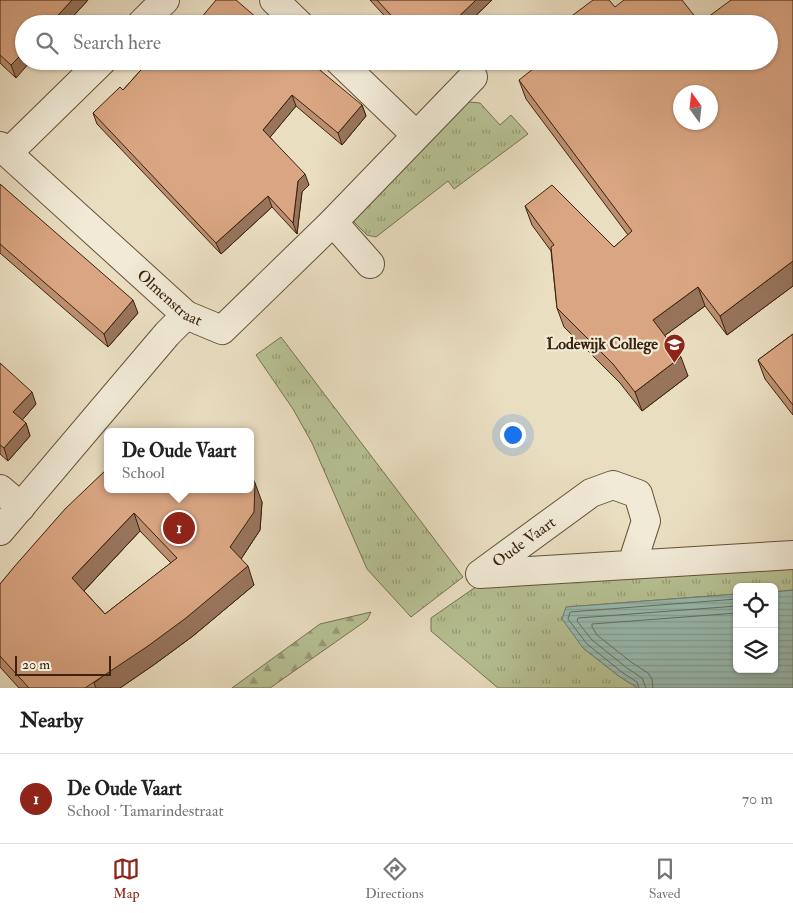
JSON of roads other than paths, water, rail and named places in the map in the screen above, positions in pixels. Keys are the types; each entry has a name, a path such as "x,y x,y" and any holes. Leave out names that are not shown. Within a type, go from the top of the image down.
{"street":[{"path":"149,15 165,0"},
{"path":"274,0 290,15"},
{"path":"4,150 92,70"},
{"path":"348,70 416,135"},
{"name":"Olmenstraat","path":"4,150 186,315 222,330 334,222 473,77"},
{"path":"334,222 370,264"},
{"path":"0,531 167,334 186,315"},
{"name":"Oude Vaart","path":"632,564 646,521 638,494 613,485 591,493 480,574 793,555"},
{"path":"0,489 21,507"}],"water":[{"path":"793,590 793,688 638,688 620,677 583,648 562,619 566,607 733,594 733,673 778,673 778,592"}],"place":[{"name":"Lodewijk College","path":"674,363"},
{"name":"De Oude Vaart","path":"179,528"}]}
